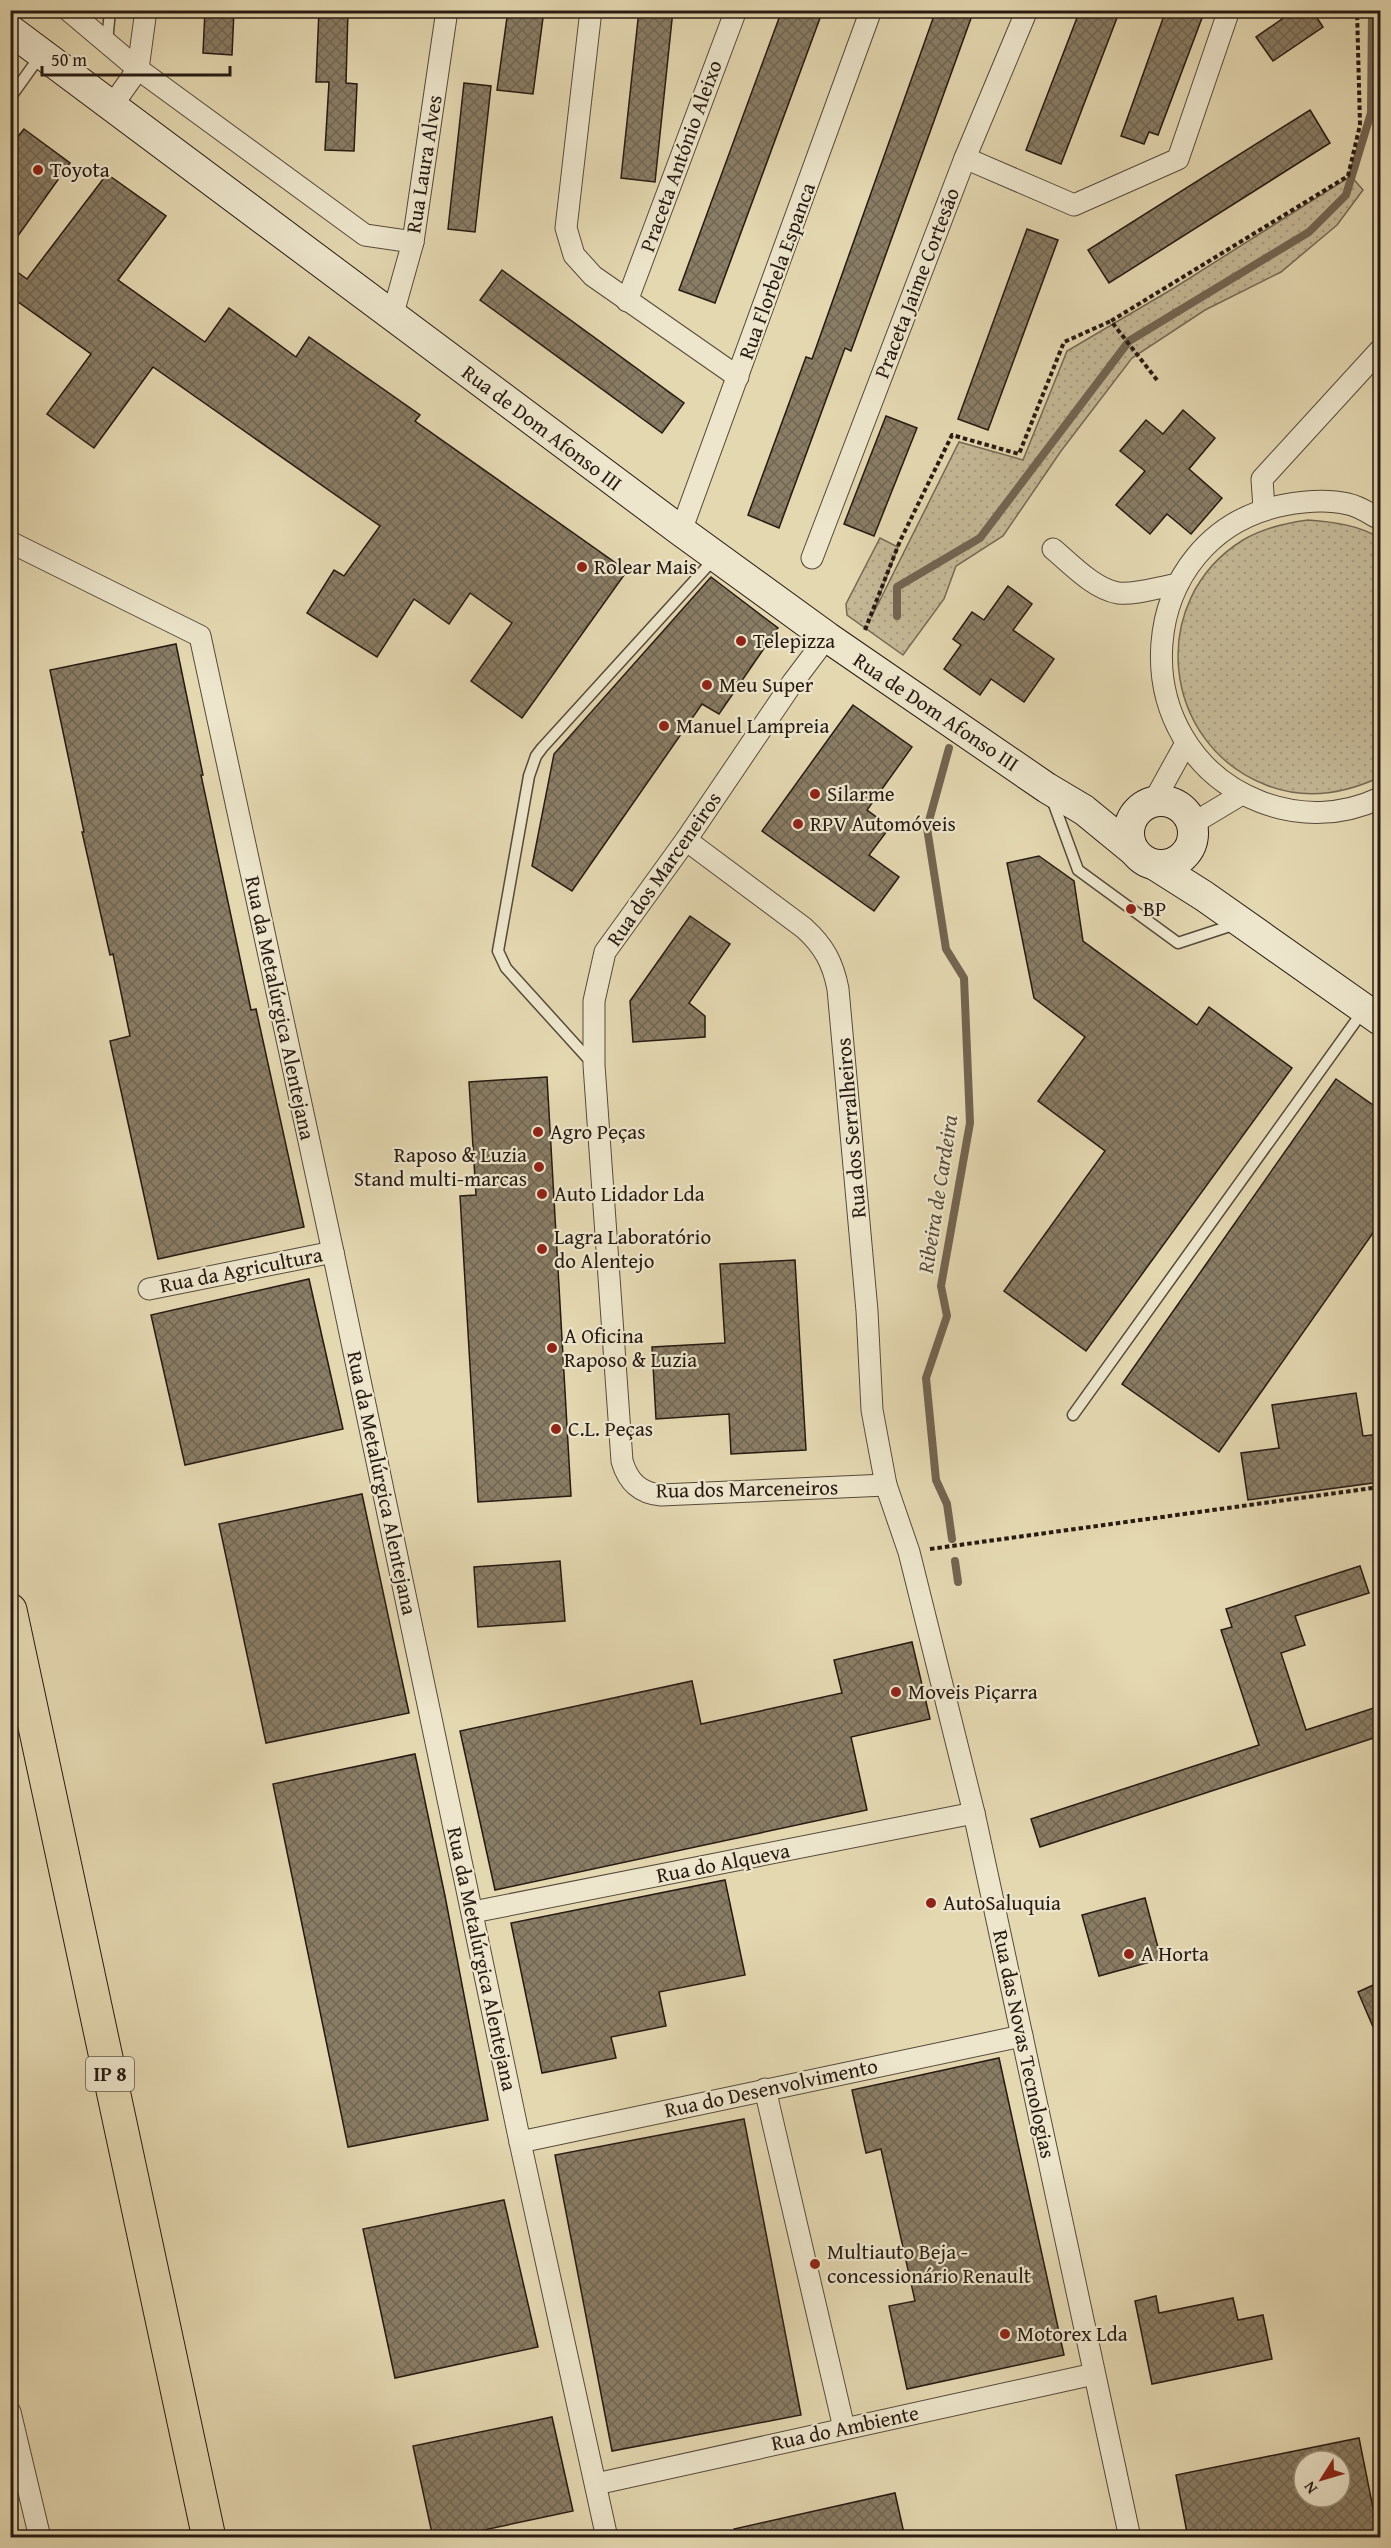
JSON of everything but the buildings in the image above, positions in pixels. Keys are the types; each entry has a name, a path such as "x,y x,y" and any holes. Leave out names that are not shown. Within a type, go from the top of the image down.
{"main road":[{"name":"Rua de Dom Afonso III","path":"10,30 681,531 827,637 1047,788 1084,810 1145,858 1204,896 1373,1014"},
{"path":"1084,810 1173,802 1188,815 1190,837 1204,896"},
{"path":"1148,804 1135,813 1128,832 1145,858 1174,862 1190,837"},
{"name":"IP 8","path":"10,1610 209,2538"}],"street":[{"path":"68,10 138,69 365,235 413,242"},
{"path":"111,107 138,69 146,10"},
{"name":"Rua Laura Alves","path":"392,316 413,242 447,10"},
{"path":"591,10 566,228 569,242 583,267 627,301 738,377"},
{"name":"Praceta António Aleixo","path":"627,301 736,10"},
{"name":"Rua Florbela Espanca","path":"681,531 871,10"},
{"name":"Praceta Jaime Cortesão","path":"812,558 965,158 1027,10"},
{"path":"965,158 1074,205 1178,159 1229,10"},
{"path":"1264,509 1262,479 1380,350"},
{"path":"1380,519 1349,504 1306,500 1264,509 1238,521 1214,538 1194,559 1178,584 1163,623 1160,664 1168,706 1186,743 1211,772 1242,794 1281,809 1322,813 1363,807 1380,798"},
{"name":"Rua da Metalúrgica Alentejana","path":"10,542 200,636 333,1252 520,2142 607,2538"},
{"path":"1053,549 1098,584 1119,593 1178,584"},
{"name":"Rua dos Marceneiros","path":"827,637 793,682 686,840 605,952 594,1001 594,1065 622,1461 631,1482 650,1494 662,1495 886,1485"},
{"path":"1148,804 1186,743"},
{"path":"1190,837 1242,794"},
{"name":"Rua dos Serralheiros","path":"686,840 804,928 828,955 835,972 867,1311 872,1410 886,1485"},
{"name":"Rua da Agricultura","path":"149,1289 333,1252"},
{"name":"Rua das Novas Tecnologias","path":"886,1485 909,1552 974,1813 1131,2538"},
{"name":"Rua do Alqueva","path":"473,1912 974,1813"},
{"name":"Rua do Desenvolvimento","path":"520,2142 1022,2036"},
{"path":"765,2089 844,2428"},
{"name":"Rua do Ambiente","path":"596,2484 1094,2374"},
{"path":"10,2412 40,2538"}],"lane":[{"path":"107,43 110,10"},
{"path":"10,98 42,53"},
{"path":"594,1065 506,968 498,951 529,776 536,756 542,748 717,557"},
{"path":"1047,788 1078,870 1178,943 1241,923"},
{"path":"1073,1415 1373,1014"}],"path":[{"path":"863,636 900,541 952,435 1018,454 1064,342 1111,321 1348,176 1360,125 1357,10"},
{"path":"1111,321 1157,380"},
{"path":"909,1552 1380,1487"}],"shaded area":[{"path":"1351,176 1363,190 1337,225 1281,272 1205,310 1132,358 1061,451 1003,536 956,566 944,599 903,655 847,615 846,604 880,538 898,547 871,618 959,442 1023,460 1067,351 1174,288"},
{"path":"1308,520 1346,525 1380,538 1380,777 1352,788 1309,794 1280,790 1266,785 1231,765 1204,738 1187,705 1179,670 1180,633 1191,598 1212,566 1243,540 1258,532"}],"waterway":[{"path":"897,616 897,587 980,538 1129,341 1309,232 1346,195 1371,113 1372,10"},
{"name":"Ribeira de Cardeira","path":"949,748 927,828 946,949 964,978 970,1123 941,1286 947,1316 926,1378 936,1480 947,1504 952,1539"},
{"path":"955,1561 958,1582"}],"place":[{"name":"Toyota","path":"38,170"},
{"name":"Rolear Mais","path":"582,567"},
{"name":"Telepizza","path":"741,641"},
{"name":"Meu Super","path":"707,685"},
{"name":"Manuel Lampreia","path":"664,726"},
{"name":"Silarme","path":"815,794"},
{"name":"RPV Automóveis","path":"798,824"},
{"name":"BP","path":"1131,909"},
{"name":"Agro Peças","path":"538,1132"},
{"name":"Raposo & Luzia Stand multi-marcas","path":"539,1167"},
{"name":"Auto Lidador Lda","path":"542,1194"},
{"name":"Lagra Laboratório do Alentejo","path":"542,1249"},
{"name":"A Oficina Raposo & Luzia","path":"552,1348"},
{"name":"C.L. Peças","path":"556,1429"},
{"name":"Moveis Piçarra","path":"896,1692"},
{"name":"AutoSaluquia","path":"931,1903"},
{"name":"A Horta","path":"1129,1954"},
{"name":"Multiauto Beja - concessionário Renault","path":"815,2264"},
{"name":"Motorex Lda","path":"1005,2334"}]}
